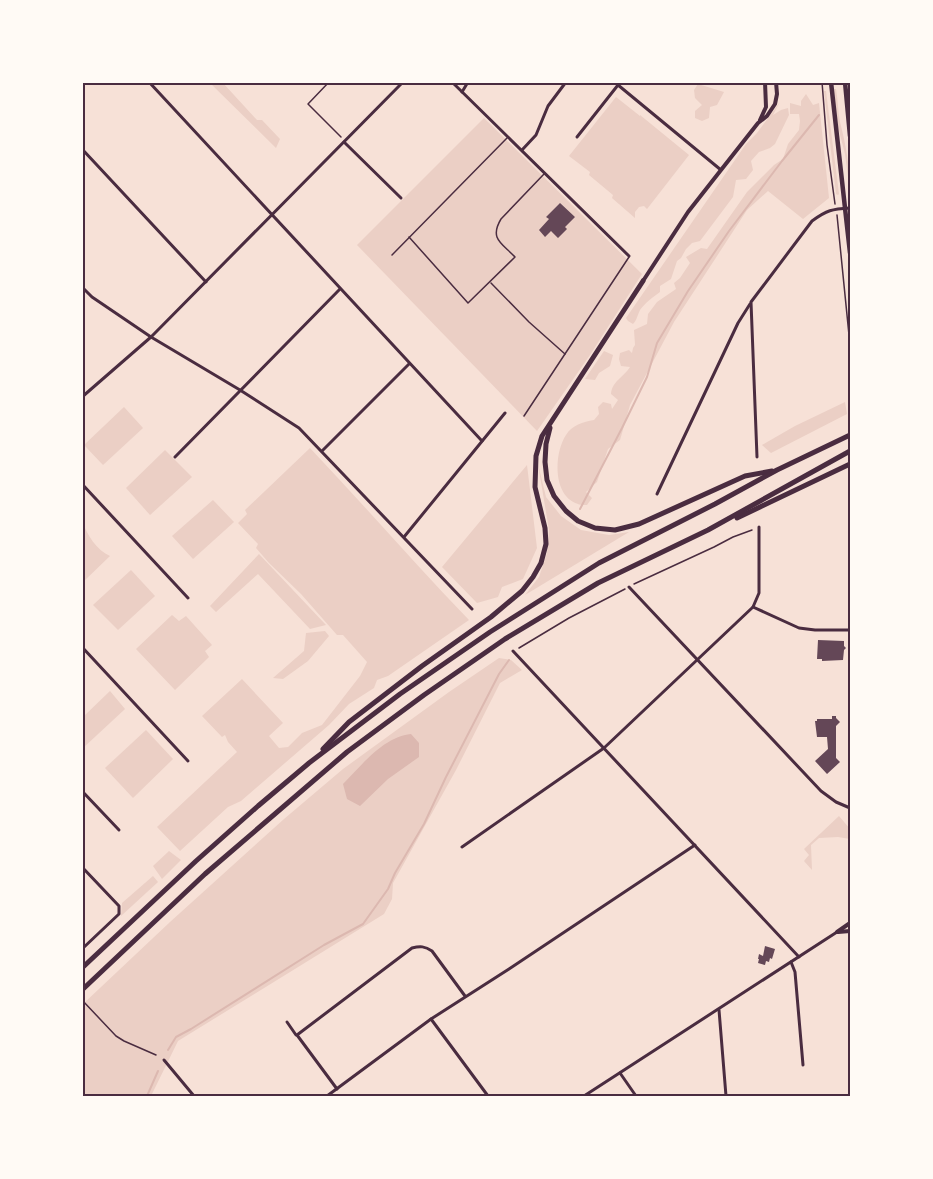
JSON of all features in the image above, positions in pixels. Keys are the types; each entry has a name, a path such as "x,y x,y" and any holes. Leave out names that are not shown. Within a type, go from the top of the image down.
{"highway":[{"path":"309,763 349,722 491,617 522,591 533,577 541,563 546,544 536,487 536,456 542,435 643,281"},
{"path":"551,424 544,462 554,496 578,521 595,528 615,530 639,524 745,476 777,470"},
{"path":"82,968 258,806 309,763 400,694 490,632 599,563 777,470 850,435"},
{"path":"708,530 850,452"},
{"path":"82,990 205,874 347,752 505,639 598,583 850,464"}],"main road":[{"path":"831,82 848,208 850,253"},
{"path":"845,82 850,136"}],"street":[{"path":"149,82 482,441"},
{"path":"82,397 151,337 403,82"},
{"path":"452,82 629,256"},
{"path":"462,92 468,82"},
{"path":"522,150 536,135 548,106 566,82"},
{"path":"759,123 766,107 765,82"},
{"path":"643,281 688,212 767,116 775,104 776,82"},
{"path":"578,136 618,85 721,170"},
{"path":"344,141 401,198"},
{"path":"82,149 206,282"},
{"path":"657,494 738,323 751,302 812,221 824,212 848,208"},
{"path":"82,287 92,297 151,337 298,428 472,609"},
{"path":"175,457 340,289"},
{"path":"751,302 757,457"},
{"path":"322,451 410,363"},
{"path":"404,537 505,413"},
{"path":"82,484 188,598"},
{"path":"462,847 604,748 753,606 759,593 759,527"},
{"path":"629,587 821,791 836,802 850,808"},
{"path":"753,606 799,628 850,630"},
{"path":"82,647 188,761"},
{"path":"513,651 799,957"},
{"path":"82,791 119,830"},
{"path":"327,1096 431,1019 694,845"},
{"path":"82,867 119,906 119,914 82,948"},
{"path":"584,1096 850,923"},
{"path":"839,932 850,930"},
{"path":"297,1035 412,948 419,946 432,951 466,996"},
{"path":"792,962 795,972 803,1065"},
{"path":"718,1010 726,1096"},
{"path":"431,1019 488,1096"},
{"path":"287,1022 337,1089"},
{"path":"164,1060 194,1096"},
{"path":"620,1073 636,1096"}],"lane":[{"path":"392,255 508,137"},
{"path":"409,237 468,303 515,257 496,237 496,227 545,173"},
{"path":"524,416 629,256"},
{"path":"490,283 565,354"}],"path":[{"path":"329,82 308,104 344,141"},
{"path":"513,651 569,618 629,587 733,537 759,527"},
{"path":"82,1000 124,1041 156,1055"}],"shaded area":[{"path":"210,83 223,83 257,120 262,120 280,139 276,148"},
{"path":"698,84 724,92 717,105 710,107 709,118 702,121 695,118 695,111 702,105 695,98 694,90"},
{"path":"834,89 836,89 847,157 850,192 845,154 838,127"},
{"path":"824,91 826,91 838,195 836,194"},
{"path":"806,94 813,105 819,103 829,198 803,219 768,191 747,210 674,322 630,405 620,440 608,449 597,482 586,492 592,498 587,505 578,504 563,492 558,473 559,452 566,435 575,426 594,420 599,414 598,407 603,402 611,404 612,409 618,400 611,394 612,390 630,367 621,366 620,353 629,350 632,353 635,345 634,330 647,324 648,314 657,302 676,289 674,283 690,263 686,257 701,248 707,249 747,192 783,159 788,144 799,130 799,114 790,114 790,103 801,106 801,101"},
{"path":"616,97 689,155 647,209 644,206 639,207 635,212 635,218 589,175 590,172 569,156"},
{"path":"780,102 773,115 788,108 789,115 775,144 759,152 751,161 753,170 746,179 736,180 733,197 700,241 692,243 686,249 677,261 671,279 660,286 660,292 642,307 633,324 628,321 626,318 746,144"},
{"path":"484,118 642,274 590,355 537,431 357,245"},
{"path":"604,351 613,355 610,366 599,373 595,380 585,379"},
{"path":"845,402 847,414 771,453 762,445 795,426"},
{"path":"124,407 143,428 103,465 84,445"},
{"path":"310,448 469,620 388,676 377,680 374,688 349,704 329,725 241,801 228,807 180,851 157,827 237,752 225,735 222,737 202,716 242,679 283,723 269,736 279,748 288,747 302,733 322,725 360,676 367,662 343,635 337,635 301,594 269,563 256,548 258,544 238,523 247,514 245,510"},
{"path":"165,450 192,477 150,515 126,488"},
{"path":"538,464 546,497 561,516 581,530 609,535 629,532 525,595 539,577 547,553 549,530"},
{"path":"527,465 537,548 523,579 502,587 498,597 477,603 442,567"},
{"path":"213,500 234,522 193,559 172,536"},
{"path":"82,522 97,546 110,556 83,582"},
{"path":"259,554 326,625 310,629 258,574 216,612 210,606"},
{"path":"131,570 155,596 118,630 93,605"},
{"path":"172,615 179,621 186,616 212,645 205,651 209,657 175,690 136,649"},
{"path":"325,631 329,636 308,661 283,679 273,678 304,651 306,633"},
{"path":"499,658 511,660 522,670 500,683 456,770 393,883 392,899 384,914 178,1041 151,1096 83,1096 83,1004 170,922 343,769"},
{"path":"110,691 125,709 83,748 83,717"},
{"path":"146,730 173,759 133,798 105,768"},
{"path":"411,734 419,743 419,757 388,779 360,806 347,799 343,784 365,761 391,740"},
{"path":"839,816 850,829 850,839 819,838 811,845 812,870 804,861 809,855 804,849"},
{"path":"169,851 181,860 162,879 153,866"},
{"path":"153,876 158,882 121,916 122,903"}],"building":[{"path":"560,203 575,217 558,238 551,231 545,237 539,230 549,219 546,217"},
{"path":"818,640 844,641 846,648 843,660 822,661 822,659 817,659"},
{"path":"832,716 836,716 840,722 836,726 836,758 840,762 827,774 815,761 828,749 827,737 817,737 815,721 832,719"},
{"path":"765,946 775,949 772,959 770,958 769,962 766,961 765,965 758,963 758,959 759,954 763,956"}],"waterway":[{"path":"580,509 647,377 657,343 688,291 729,231 819,115"},
{"path":"168,1050 176,1037 324,945 363,924 388,889 424,824 499,674 509,660"},
{"path":"147,1096 158,1071"}]}
